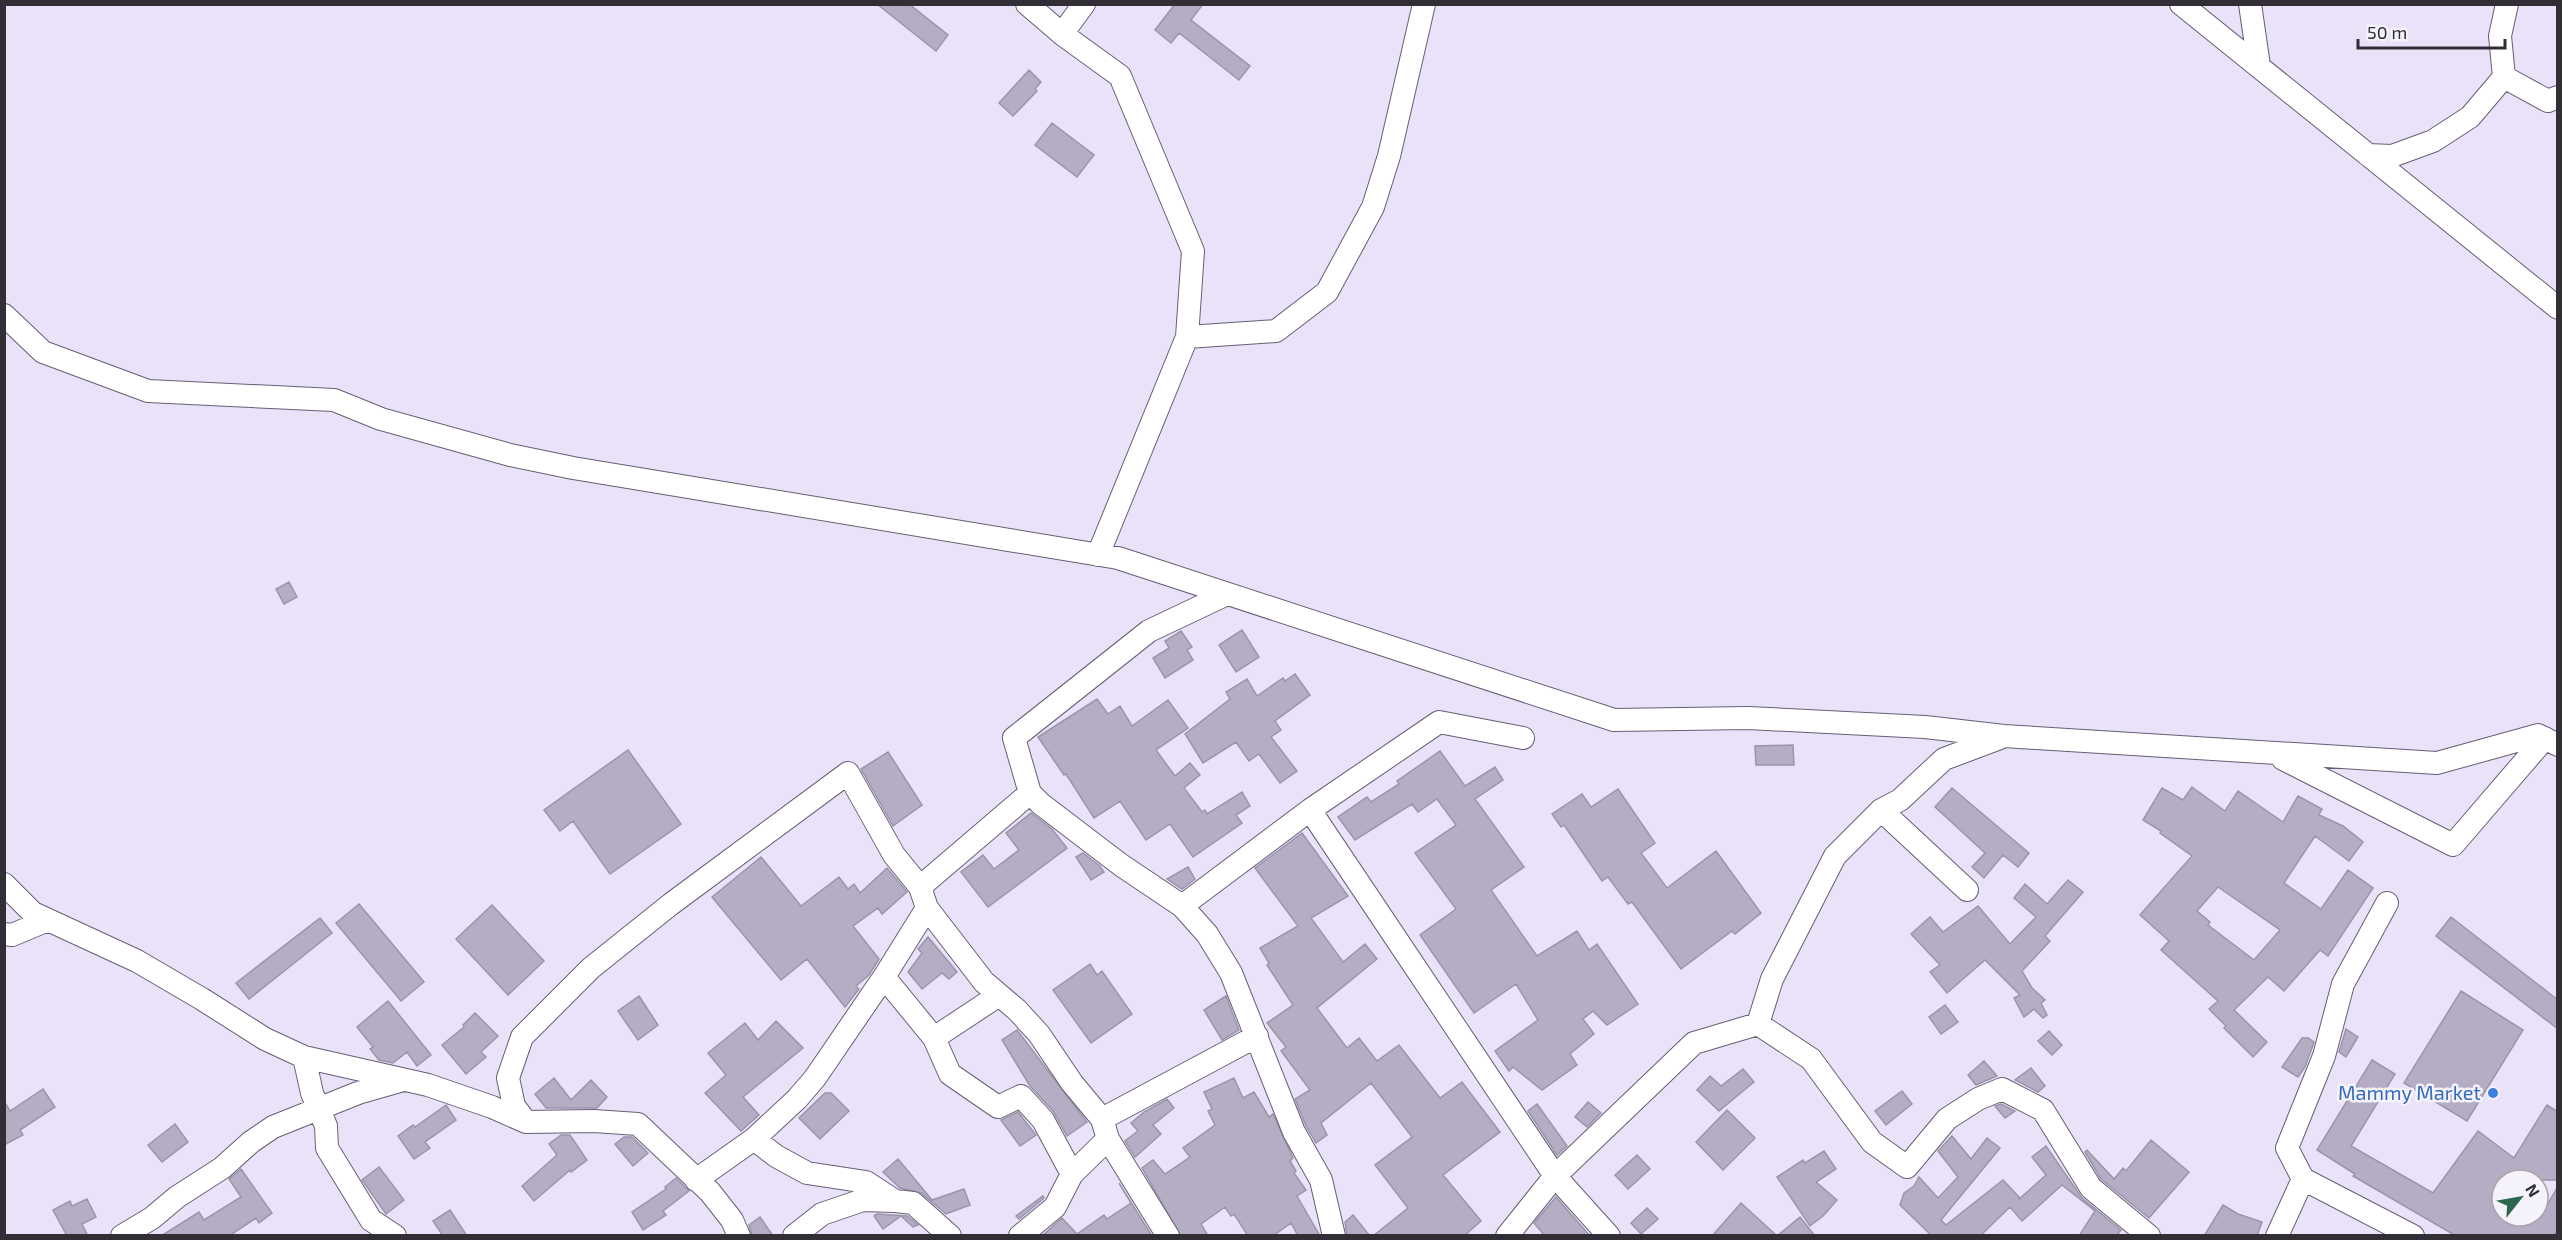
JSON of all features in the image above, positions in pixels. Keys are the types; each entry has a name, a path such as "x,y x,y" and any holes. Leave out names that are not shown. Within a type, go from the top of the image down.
{"street":[{"path":"1027,4 1062,34 1120,76 1193,250 1187,337 1098,555"},
{"path":"1062,34 1084,4"},
{"path":"1187,337 1276,331 1327,292 1373,207 1389,156 1424,4"},
{"path":"2181,4 2558,308"},
{"path":"2250,4 2259,66"},
{"path":"2368,154 2392,156 2433,141 2470,117 2504,77 2499,36 2507,4"},
{"path":"2504,77 2547,101 2558,97"},
{"path":"4,315 43,352 148,391 334,400 381,419 521,457 1118,558 1614,720 1748,718 1925,727 2004,736 2437,763 2538,735 2551,742 2453,845 2274,754"},
{"path":"1227,594 1149,632 1014,738 1030,793 1041,804 1121,865 1182,906 1207,934 1231,973 1294,1132 1321,1180 1334,1236"},
{"path":"1182,906 1310,810 1439,722 1523,738"},
{"path":"1758,1024 1772,979 1835,856 1881,810 1900,800 1944,759 2004,736"},
{"path":"526,1122 514,1106 508,1078 522,1037 591,968 671,904 848,773 894,855 923,898 984,982 1017,1010 1039,1034 1105,1129 1168,1236"},
{"path":"696,1180 754,1139 797,1099 815,1078 884,977 923,898 1030,793"},
{"path":"1310,810 1555,1176 1609,1236"},
{"path":"1881,810 1967,890"},
{"path":"4,884 33,913 137,961 265,1039 304,1057 428,1086 492,1107 526,1122 594,1121 638,1124 710,1192 723,1208 739,1236"},
{"path":"2387,903 2343,984 2324,1056 2287,1148 2303,1179 2414,1236"},
{"path":"4,934 12,935 48,920"},
{"path":"884,977 934,1038 950,1074 998,1107 1022,1096 1042,1120 1072,1174"},
{"path":"934,1038 999,995"},
{"path":"1518,1230 1555,1176 1694,1043 1758,1024 1811,1059 1872,1142 1907,1167 1947,1119 1978,1099 2002,1089 2043,1110 2091,1188 2150,1236"},
{"path":"1020,1236 1055,1207 1072,1174 1105,1129 1257,1036"},
{"path":"304,1057 318,1109 326,1126 327,1148 370,1220 395,1236"},
{"path":"122,1236 147,1230 177,1197 222,1168 251,1142 273,1127 358,1093 402,1080"},
{"path":"754,1139 776,1156 807,1173 866,1182 895,1201"},
{"path":"2277,1236 2303,1179"},
{"path":"794,1236 822,1214 863,1200 913,1203 950,1236"}],"building":[{"path":"877,4 909,4 948,35 936,51"},
{"path":"1175,4 1203,4 1191,20 1250,66 1239,80 1179,33 1171,43 1155,30"},
{"path":"1029,70 1041,82 1035,89 1037,91 1013,116 999,103"},
{"path":"1052,123 1094,155 1077,177 1035,145"},
{"path":"289,582 297,597 284,604 276,589"},
{"path":"1242,630 1259,657 1236,672 1219,645"},
{"path":"1181,631 1192,647 1187,650 1193,660 1165,678 1153,658 1169,648 1165,641"},
{"path":"1295,674 1310,695 1275,721 1281,730 1271,737 1297,771 1280,783 1259,754 1249,761 1236,742 1203,763 1185,734 1230,699 1226,692 1247,679 1257,696 1283,678 1285,681"},
{"path":"1097,699 1108,714 1120,706 1132,726 1168,700 1188,728 1156,750 1175,776 1190,763 1200,775 1184,788 1202,812 1205,810 1207,814 1242,792 1250,806 1236,815 1242,823 1193,857 1170,824 1146,840 1120,801 1094,818 1066,774 1064,775 1038,737"},
{"path":"1793,745 1794,765 1756,765 1755,746"},
{"path":"628,750 681,824 610,874 573,821 560,831 544,810"},
{"path":"1440,751 1465,786 1495,767 1503,780 1475,799 1524,867 1491,890 1537,956 1577,931 1589,950 1597,944 1638,1004 1607,1025 1593,1011 1583,1019 1594,1034 1570,1054 1577,1065 1542,1090 1513,1067 1509,1071 1495,1051 1538,1020 1516,984 1474,1013 1420,935 1456,909 1415,853 1456,825 1437,799 1418,812 1412,804 1355,840 1338,817 1367,797 1371,802 1399,784 1397,781"},
{"path":"888,752 922,805 893,826 861,769"},
{"path":"2192,787 2225,811 2238,791 2283,822 2298,796 2322,809 2319,815 2343,826 2363,842 2349,861 2315,836 2284,883 2321,909 2348,870 2373,888 2328,956 2320,950 2284,991 2268,977 2234,1010 2267,1042 2253,1057 2209,1009 2218,1001 2161,950 2169,941 2140,915 2192,856 2143,820 2162,788 2183,800","holes":["2218,887 2280,930 2254,960 2208,925 2210,922 2197,911"]},
{"path":"1952,788 2029,853 2018,867 2003,855 1984,878 1972,867 1985,853 1935,807"},
{"path":"1618,789 1655,843 1641,853 1667,888 1716,851 1761,913 1735,934 1732,931 1681,969 1632,902 1628,904 1608,877 1602,881 1564,825 1561,827 1552,814 1582,794 1591,807"},
{"path":"1031,813 1052,829 1067,848 988,907 961,872 983,855 994,869 1019,850 1006,833"},
{"path":"1302,833 1348,896 1311,918 1343,962 1365,944 1377,959 1317,1008 1347,1048 1359,1038 1377,1061 1399,1045 1440,1098 1462,1082 1500,1132 1443,1175 1481,1221 1464,1236 1373,1236 1408,1208 1375,1165 1412,1137 1371,1083 1321,1123 1327,1135 1316,1143 1295,1099 1310,1090 1281,1051 1286,1047 1267,1023 1293,1005 1267,965 1269,963 1260,948 1298,926 1255,868"},
{"path":"1083,853 1104,872 1091,880 1076,857"},
{"path":"761,857 801,906 839,877 848,889 854,884 860,893 887,868 907,892 882,914 878,908 853,926 879,959 869,975 856,986 859,989 845,1007 807,959 781,980 712,897"},
{"path":"1188,867 1195,879 1182,889 1167,879"},
{"path":"2068,880 2083,892 2045,936 2050,941 2022,971 2032,988 2045,1000 2041,1003 2047,1015 2043,1018 2034,1009 2024,1017 2014,998 2020,995 1985,960 1947,993 1930,972 1940,965 1911,934 1930,917 1943,932 1978,906 2010,944 2036,917 2014,898 2025,884 2047,904"},
{"path":"359,904 424,982 401,1001 336,923"},
{"path":"492,905 544,961 508,995 456,939"},
{"path":"2451,917 2558,1000 2558,1029 2436,936"},
{"path":"320,918 332,933 249,999 236,983"},
{"path":"928,937 957,972 949,979 942,973 922,989 908,972 922,953 918,949"},
{"path":"1090,964 1097,975 1102,971 1132,1014 1091,1043 1053,990"},
{"path":"2461,991 2523,1030 2467,1121 2404,1083"},
{"path":"639,996 658,1025 638,1040 618,1011"},
{"path":"1226,996 1239,1030 1222,1040 1204,1010"},
{"path":"388,1001 431,1055 417,1066 407,1052 393,1063 379,1060 370,1049 373,1047 357,1027"},
{"path":"1945,1005 1958,1022 1941,1034 1929,1017"},
{"path":"475,1013 498,1036 481,1052 486,1057 466,1074 442,1045 464,1027 463,1025"},
{"path":"776,1021 803,1048 743,1097 759,1115 741,1131 705,1093 726,1075 708,1053 745,1023 758,1040"},
{"path":"2346,1029 2358,1037 2346,1057 2339,1052"},
{"path":"1017,1030 1087,1122 1067,1136 1053,1111 1030,1086 1002,1040"},
{"path":"2049,1031 2062,1045 2052,1055 2038,1041"},
{"path":"2302,1038 2308,1038 2314,1042 2305,1067 2298,1077 2282,1067"},
{"path":"2372,1060 2395,1074 2351,1146 2433,1193 2478,1131 2514,1158 2547,1105 2558,1112 2558,1180 2550,1180 2550,1168 2490,1168 2490,1228 2550,1228 2550,1200 2558,1186 2558,1229 2554,1236 2456,1236 2353,1176 2355,1174 2317,1150"},
{"path":"1984,1061 1997,1076 1976,1085 1968,1075"},
{"path":"2031,1068 2045,1086 2038,1092 2015,1080"},
{"path":"1743,1069 1754,1082 1719,1111 1697,1090 1710,1076 1721,1086"},
{"path":"554,1078 571,1100 591,1080 607,1097 597,1108 546,1108 535,1094"},
{"path":"1234,1078 1243,1098 1254,1092 1269,1117 1273,1114 1293,1158 1290,1161 1296,1171 1294,1173 1306,1190 1297,1196 1320,1236 1298,1236 1291,1223 1273,1236 1248,1236 1234,1214 1231,1216 1225,1207 1201,1224 1208,1236 1181,1236 1142,1168 1153,1160 1165,1174 1190,1157 1183,1148 1215,1125 1208,1111 1212,1109 1204,1092"},
{"path":"43,1089 55,1107 20,1130 23,1135 4,1145 4,1101 10,1111"},
{"path":"1902,1091 1912,1104 1886,1125 1875,1111"},
{"path":"825,1093 831,1093 849,1111 820,1139 799,1118"},
{"path":"1167,1099 1174,1108 1153,1125 1161,1134 1135,1157 1125,1141 1138,1131 1131,1123 1144,1112"},
{"path":"1588,1102 1601,1113 1587,1127 1575,1117"},
{"path":"1537,1104 1567,1146 1557,1155 1528,1111"},
{"path":"2001,1104 2015,1111 2005,1118 1995,1106"},
{"path":"446,1105 456,1120 425,1142 430,1148 414,1159 398,1136"},
{"path":"1727,1110 1755,1138 1723,1170 1696,1142"},
{"path":"1018,1112 1036,1135 1020,1146 1001,1120"},
{"path":"175,1124 188,1142 162,1162 148,1145"},
{"path":"561,1135 570,1135 587,1160 571,1172 570,1170 534,1201 522,1186 557,1155 549,1144"},
{"path":"1952,1136 1971,1159 1987,1138 2000,1148 1941,1220 1946,1225 2003,1180 2020,1198 2018,1200 2046,1175 2032,1157 2046,1146 2082,1198 2121,1230 2116,1236 2079,1236 2095,1211 2062,1185 2022,1221 2010,1207 1980,1236 1932,1236 1900,1205 1904,1193 1914,1186 1919,1177 1938,1198 1958,1177 1938,1151"},
{"path":"624,1137 632,1137 648,1153 633,1166 615,1144"},
{"path":"2151,1140 2189,1172 2149,1218 2101,1179 2085,1152 2087,1150 2114,1179 2123,1168 2126,1171"},
{"path":"1824,1151 1836,1169 1816,1182 1837,1200 1823,1216 1810,1226 1777,1177 1803,1160 1805,1163"},
{"path":"1637,1155 1650,1169 1628,1189 1615,1175"},
{"path":"898,1159 932,1200 964,1189 970,1205 946,1214 921,1193 900,1188 883,1172"},
{"path":"379,1167 404,1200 386,1214 362,1180"},
{"path":"241,1169 272,1213 259,1223 256,1218 229,1236 161,1236 199,1212 204,1220 241,1197 229,1179"},
{"path":"676,1178 689,1191 663,1211 666,1215 643,1230 632,1212 666,1189 665,1187"},
{"path":"1119,1183 1152,1236 1042,1236 1062,1218 1077,1234 1104,1215 1107,1219 1131,1203"},
{"path":"1043,1196 1044,1198 1019,1219 1016,1216"},
{"path":"1556,1197 1590,1236 1545,1236 1534,1223"},
{"path":"87,1199 96,1217 82,1224 88,1236 67,1236 53,1210 70,1201 72,1206"},
{"path":"1741,1203 1777,1236 1712,1236"},
{"path":"2223,1205 2238,1214 2262,1222 2257,1236 2204,1236"},
{"path":"1647,1208 1658,1219 1641,1234 1631,1223"},
{"path":"450,1210 467,1236 443,1236 433,1221"},
{"path":"877,1214 907,1216 918,1225 913,1227 901,1216 883,1229 874,1216"},
{"path":"1353,1215 1370,1236 1347,1236 1345,1222"},
{"path":"760,1217 773,1236 752,1236 749,1225"},
{"path":"1800,1217 1815,1236 1777,1236"}],"place":[{"name":"Mammy Market","path":"2493,1093"}]}
